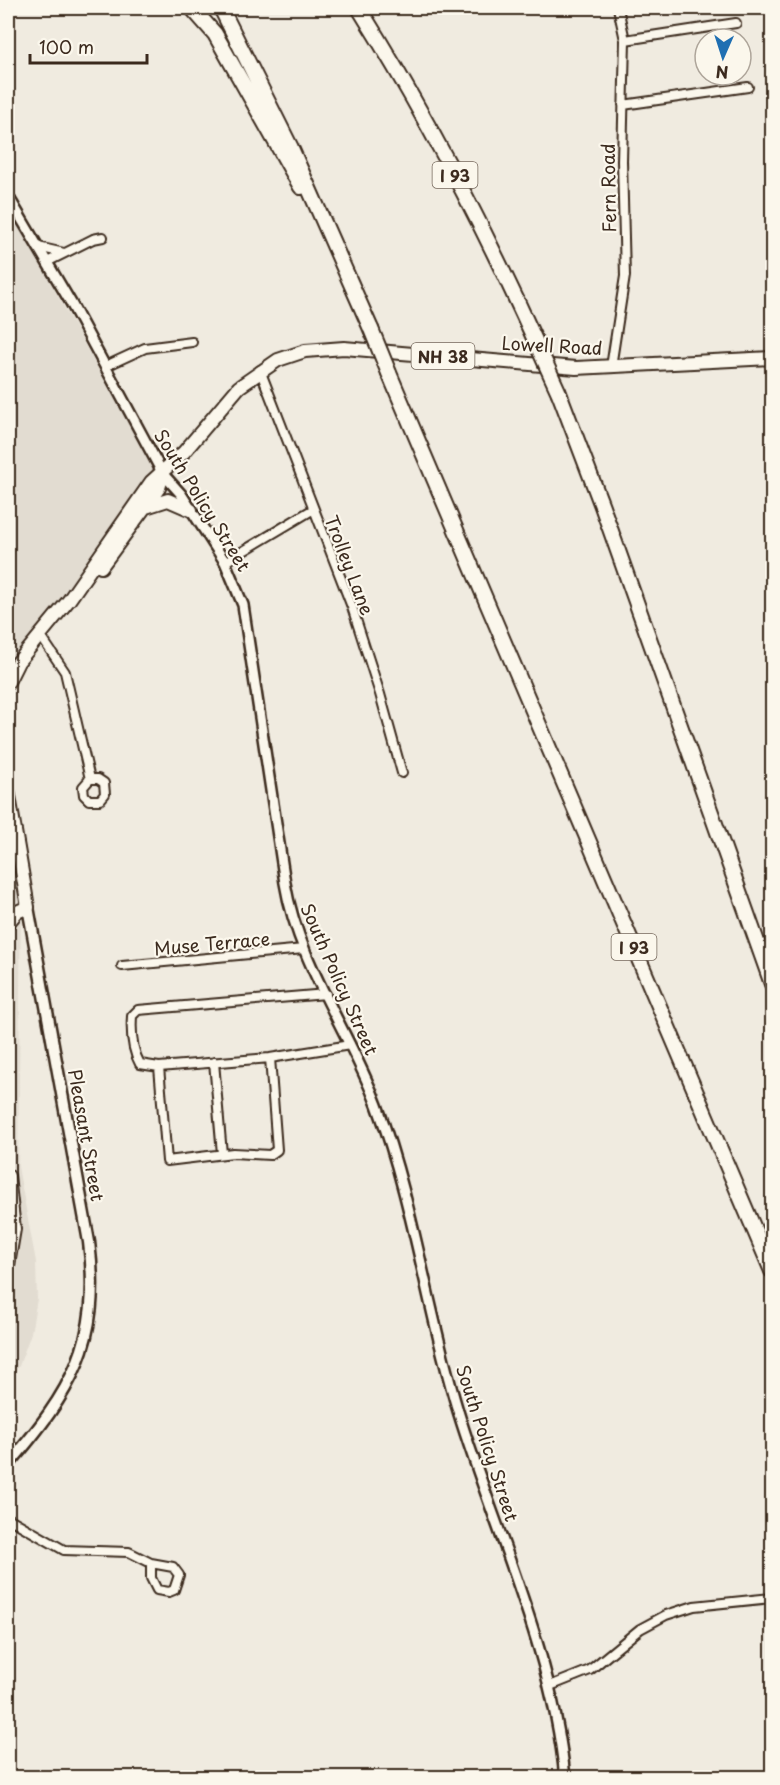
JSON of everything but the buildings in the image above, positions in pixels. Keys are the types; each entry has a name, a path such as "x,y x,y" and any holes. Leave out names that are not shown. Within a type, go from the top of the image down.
{"highway":[{"path":"192,8 215,34 335,245"},
{"name":"I 93","path":"221,8 275,114 335,245 772,1271"},
{"name":"I 93","path":"359,8 461,186 504,272 558,393 602,506 772,984"}],"main road":[{"name":"Lowell Road","path":"164,474 239,387 260,370 305,351 337,348 558,367 611,367 772,357"},
{"name":"NH 38","path":"69,600 82,592 159,488 164,474"},
{"name":"NH 38","path":"8,682 18,662 69,600 151,482 164,474"},
{"path":"145,508 168,500 191,510"},
{"name":"Pleasant Street","path":"8,790 89,1242 92,1297 87,1333 69,1384 50,1414 8,1465"},
{"path":"8,923 17,912 28,907"},
{"path":"8,1176 14,1229 8,1265"}],"street":[{"name":"Fern Road","path":"611,367 625,276 622,161 625,40 618,8"},
{"path":"625,40 736,23"},
{"path":"623,105 748,87"},
{"name":"South Policy Street","path":"8,196 106,366 164,474 225,562 246,614 288,901 304,949 350,1045 388,1138 458,1412 550,1686 565,1778"},
{"path":"47,262 93,239 103,237"},
{"path":"38,247 66,253"},
{"path":"106,366 145,348 192,342"},
{"name":"Trolley Lane","path":"260,370 312,510 352,608 381,694 402,773"},
{"path":"225,562 312,510"},
{"path":"40,634 65,672 90,779"},
{"name":"Muse Terrace","path":"122,966 304,949"},
{"path":"326,994 138,1010 132,1016 131,1027 135,1056 140,1064 159,1067 270,1058 350,1045"},
{"path":"159,1067 167,1161 222,1154 270,1155 278,1150 270,1058"},
{"path":"214,1062 222,1154"},
{"path":"8,1518 64,1550 129,1552 151,1563 168,1564 177,1570 180,1581 174,1590 162,1592 157,1590 152,1578 151,1563"},
{"path":"550,1686 590,1670 640,1629 666,1615 694,1606 772,1598"}],"shaded area":[{"path":"8,206 154,470 8,670"},
{"path":"8,828 21,903 18,1167 36,1262 37,1299 31,1333 19,1366 8,1381"}]}
